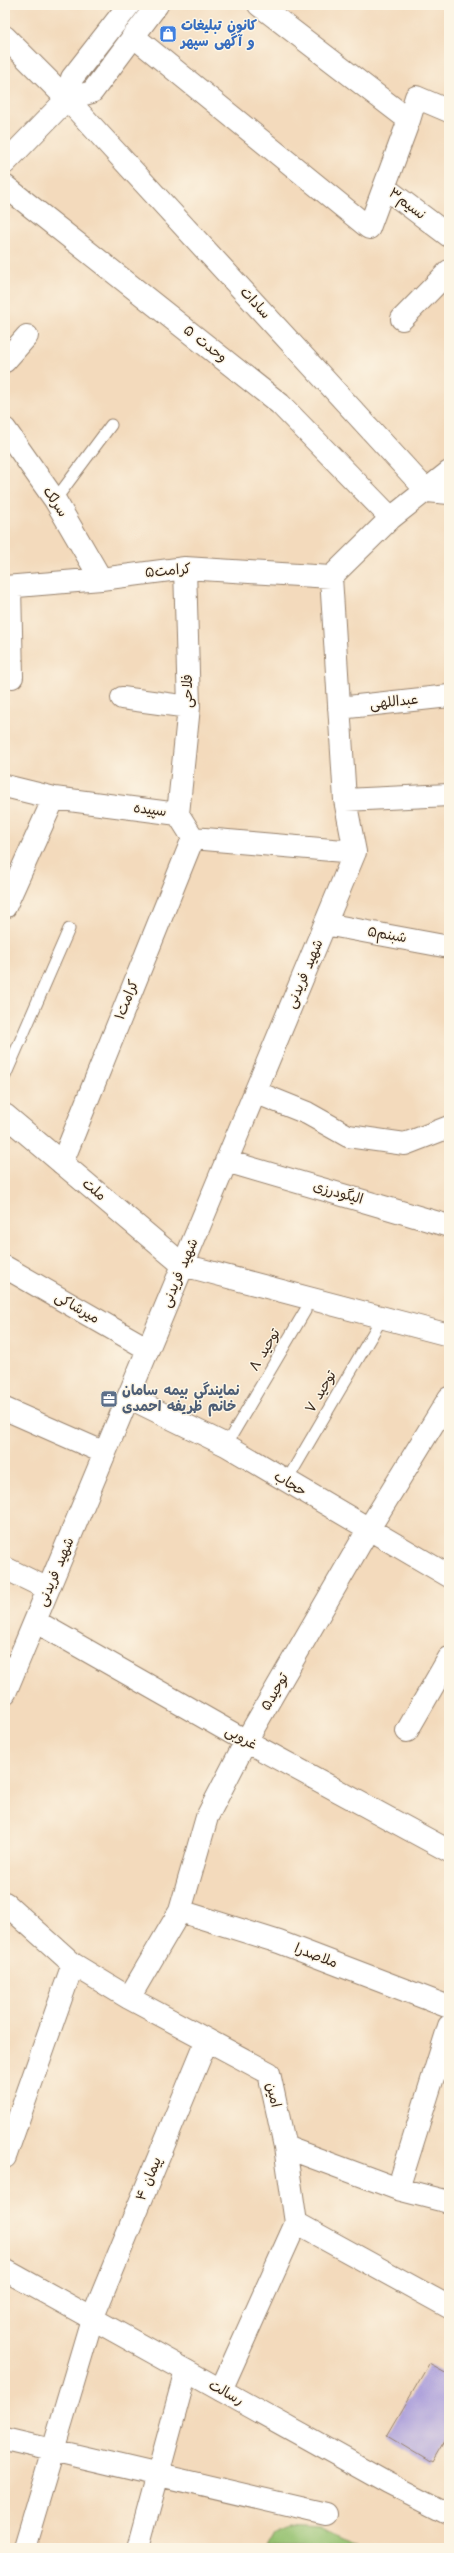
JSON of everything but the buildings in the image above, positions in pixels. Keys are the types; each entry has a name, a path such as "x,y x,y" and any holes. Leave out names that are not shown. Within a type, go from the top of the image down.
{"street":[{"path":"67,99 72,78 128,5"},
{"path":"5,163 67,99 92,92 156,5"},
{"path":"259,5 409,120"},
{"path":"133,36 369,228 416,97 449,111"},
{"name":"سادات","path":"5,37 67,99 427,492"},
{"name":"وحدت ۵","path":"5,186 280,404 391,518"},
{"name":"نسیم۳","path":"384,187 449,236"},
{"path":"402,319 449,271"},
{"path":"5,361 27,336"},
{"name":"سرلک","path":"5,429 55,500 102,579"},
{"path":"193,838 355,852 345,800 331,577 391,518 427,492 449,472"},
{"path":"427,492 449,493"},
{"name":"کرامت۵","path":"8,587 102,579 185,568 331,577"},
{"name":"فلاحی","path":"178,814 189,706 185,568"},
{"path":"8,587 12,677"},
{"name":"عبداللهی","path":"339,708 449,696"},
{"path":"122,698 189,706"},
{"name":"سپیده","path":"5,786 54,798 178,814 193,838"},
{"path":"345,800 449,794"},
{"path":"5,907 54,798"},
{"name":"کرامت۱","path":"62,1163 193,838"},
{"name":"شهید فریدنی","path":"5,1693 355,852"},
{"name":"شبنم۵","path":"325,924 449,947"},
{"path":"255,1092 307,1113 348,1136 405,1144 449,1127"},
{"name":"ملت","path":"5,1115 183,1265"},
{"name":"الیگودرزی","path":"226,1161 449,1226"},
{"path":"183,1265 449,1336"},
{"name":"میرشاکی","path":"5,1266 148,1349"},
{"name":"حجاب","path":"128,1397 226,1445 286,1482 449,1576"},
{"name":"توحید۵","path":"129,1998 180,1911 207,1817 246,1741 368,1530 449,1398"},
{"path":"5,1409 105,1453"},
{"path":"5,1568 48,1589"},
{"name":"غروبی","path":"35,1622 246,1741 449,1850"},
{"path":"406,1731 449,1658"},
{"name":"امین","path":"5,1903 73,1964 129,1998 269,2074 285,2147 296,2223"},
{"name":"ملاصدرا","path":"180,1911 279,1942 449,2007"},
{"path":"5,2157 73,1964"},
{"path":"398,2188 449,2026"},
{"name":"پیمان ۴","path":"24,2548 92,2319 206,2040"},
{"path":"285,2147 398,2188 449,2202"},
{"path":"220,2390 296,2223 449,2307"},
{"name":"رسالت","path":"5,2270 388,2483 449,2514"},
{"path":"138,2548 186,2371"},
{"path":"5,2439 326,2514"},
{"path":"388,2483 449,2529"}],"lane":[{"path":"55,500 111,425"},
{"path":"5,1076 69,929"},
{"name":"توحید ۸","path":"226,1445 306,1311"},
{"name":"توحید ۷","path":"286,1482 382,1318"}],"green space":[{"path":"288,2529 321,2531 356,2548 267,2548 275,2534"}],"place":[{"name":"کانون تبلیغات و آگهی سپهر","path":"168,34"},
{"name":"نمایندگی بیمه سامان خانم ظریفه احمدی","path":"109,1399"}]}
